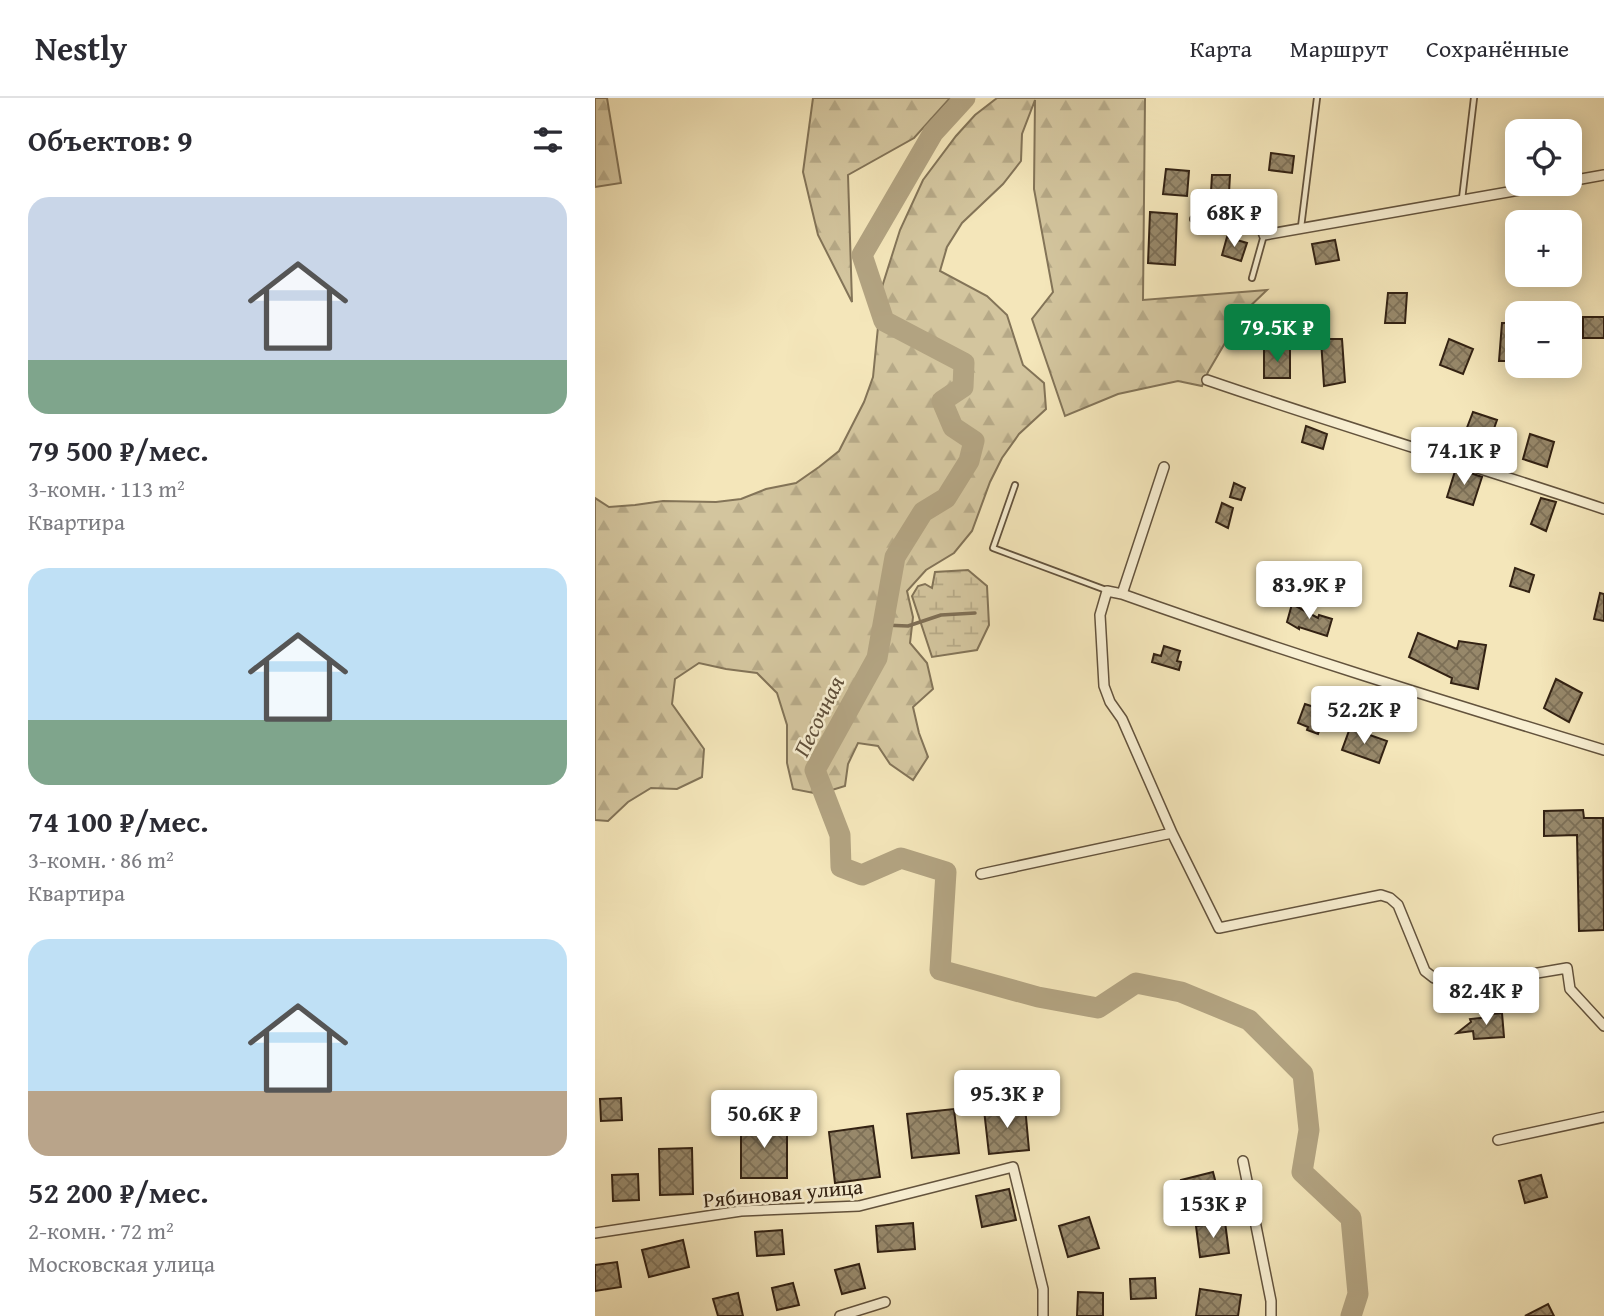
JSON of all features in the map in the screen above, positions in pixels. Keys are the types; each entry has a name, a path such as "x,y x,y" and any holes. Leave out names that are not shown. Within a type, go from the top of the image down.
{"street":[{"path":"1582,179 1604,175"},
{"path":"1264,235 1505,192"},
{"path":"1207,380 1604,509"},
{"path":"1122,594 1164,467"},
{"path":"1604,750 1453,704 1107,591 1100,615 1104,686 1219,928 1381,895 1398,905 1425,971 1434,978 1478,983 1567,968 1570,989 1604,1026"},
{"path":"981,874 1172,833"},
{"path":"1498,1140 1604,1117"},
{"path":"1243,1161 1271,1301 1271,1316"},
{"name":"Рябиновая улица","path":"595,1233 741,1211 859,1206 1013,1167 1043,1289 1042,1316"},
{"path":"840,1316 885,1302"}],"lane":[{"path":"1301,228 1317,98"},
{"path":"1462,199 1474,98"},
{"path":"1193,219 1251,225 1264,235 1252,278"},
{"path":"1015,485 993,548 1107,591"}],"green space":[{"path":"595,98 607,98 621,183 595,187"},
{"path":"813,98 950,98 914,138 848,175 852,302 818,235 803,172"},
{"path":"997,98 1145,98 1143,300 1267,290 1242,314 1202,386 1178,381 1118,394 1065,416 1032,319 1053,292 1034,189 1035,100 1022,134 1021,161 1003,184 962,223 947,247 940,271 987,296 1007,315 1023,365 1044,383 1046,409 1019,434 1002,458 972,531 954,553 926,570 907,591 913,617 910,643 927,663 933,689 913,707 928,757 913,780 890,764 878,746 858,743 848,764 845,786 819,794 793,789 787,763 787,725 777,693 757,673 699,663 675,679 672,704 704,749 702,777 677,789 651,788 628,802 608,821 595,820 595,498 609,507 663,501 716,502 741,499 766,489 796,483 839,451 864,402 873,377 882,287 900,230 923,180 956,136 975,115"},
{"path":"968,570 987,586 989,625 977,650 932,657 912,596 918,586 925,584 932,588 935,572"}],"building":[{"path":"1271,153 1294,156 1292,173 1269,170"},
{"path":"1166,169 1189,171 1187,196 1163,194"},
{"path":"1212,175 1230,175 1229,193 1211,192"},
{"path":"1150,212 1177,214 1175,265 1148,263"},
{"path":"1227,237 1247,243 1241,261 1222,255"},
{"path":"1335,240 1339,260 1316,264 1312,244"},
{"path":"1388,293 1407,293 1405,323 1385,323"},
{"path":"1583,317 1604,317 1604,338 1583,338"},
{"path":"1502,323 1505,323 1505,361 1499,361"},
{"path":"1321,339 1342,339 1345,382 1324,386"},
{"path":"1449,339 1473,349 1463,374 1440,365"},
{"path":"1264,349 1290,349 1290,378 1264,378"},
{"path":"1473,412 1497,420 1488,446 1463,438"},
{"path":"1306,426 1327,434 1323,449 1302,442"},
{"path":"1530,434 1554,442 1547,467 1523,459"},
{"path":"1456,468 1482,477 1473,505 1447,497"},
{"path":"1234,483 1245,488 1241,500 1230,497"},
{"path":"1541,498 1556,502 1546,531 1531,524"},
{"path":"1222,503 1233,508 1228,528 1216,522"},
{"path":"1515,568 1534,575 1529,592 1510,586"},
{"path":"1600,593 1604,594 1604,621 1594,619"},
{"path":"1292,604 1318,618 1319,615 1332,619 1327,636 1299,629 1287,622"},
{"path":"1418,633 1457,649 1459,641 1486,645 1478,689 1451,683 1452,678 1409,657"},
{"path":"1164,646 1180,651 1177,661 1181,662 1179,670 1152,662 1154,654 1161,656"},
{"path":"1556,679 1582,693 1569,722 1544,708"},
{"path":"1305,704 1326,711 1318,734 1298,723"},
{"path":"1350,728 1387,741 1379,763 1342,750"},
{"path":"1583,810 1584,818 1603,818 1604,930 1579,931 1577,835 1544,836 1544,811"},
{"path":"1502,1013 1504,1037 1474,1039 1473,1031 1457,1033 1471,1022 1470,1019"},
{"path":"621,1098 622,1120 601,1121 600,1099"},
{"path":"1025,1106 1029,1150 989,1154 984,1110"},
{"path":"954,1109 959,1153 912,1158 907,1114"},
{"path":"741,1122 787,1122 787,1178 741,1178"},
{"path":"873,1126 880,1177 835,1183 829,1132"},
{"path":"692,1148 693,1194 660,1195 659,1149"},
{"path":"1213,1172 1220,1199 1187,1206 1181,1180"},
{"path":"638,1174 639,1200 613,1201 612,1175"},
{"path":"1541,1175 1547,1197 1525,1203 1519,1181"},
{"path":"1009,1189 1016,1220 982,1227 976,1196"},
{"path":"1089,1217 1099,1248 1068,1257 1059,1226"},
{"path":"1225,1222 1229,1253 1200,1257 1196,1226"},
{"path":"913,1223 915,1249 878,1252 876,1226"},
{"path":"782,1230 784,1254 757,1256 755,1232"},
{"path":"683,1240 689,1267 649,1277 642,1250"},
{"path":"617,1262 621,1287 595,1291 595,1265"},
{"path":"859,1264 865,1288 842,1294 835,1270"},
{"path":"1155,1278 1156,1298 1131,1299 1130,1279"},
{"path":"793,1283 799,1305 777,1310 772,1288"},
{"path":"1200,1289 1241,1295 1238,1316 1196,1316"},
{"path":"1078,1292 1103,1293 1103,1316 1077,1316"},
{"path":"738,1293 743,1316 718,1316 713,1299"},
{"path":"1548,1304 1554,1316 1525,1316"}],"waterway":[{"name":"Песочная","path":"965,98 933,133 862,255 884,321 964,363 963,387 942,401 953,427 974,441 969,461 946,498 923,512 895,557 877,658 815,770 840,835 841,867 862,875 901,858 946,872 940,970 1038,997 1098,1008 1136,983 1181,992 1249,1020 1303,1074 1309,1130 1302,1172 1351,1218 1358,1294 1351,1316"},
{"path":"883,625 908,626 941,615 975,613"}]}
